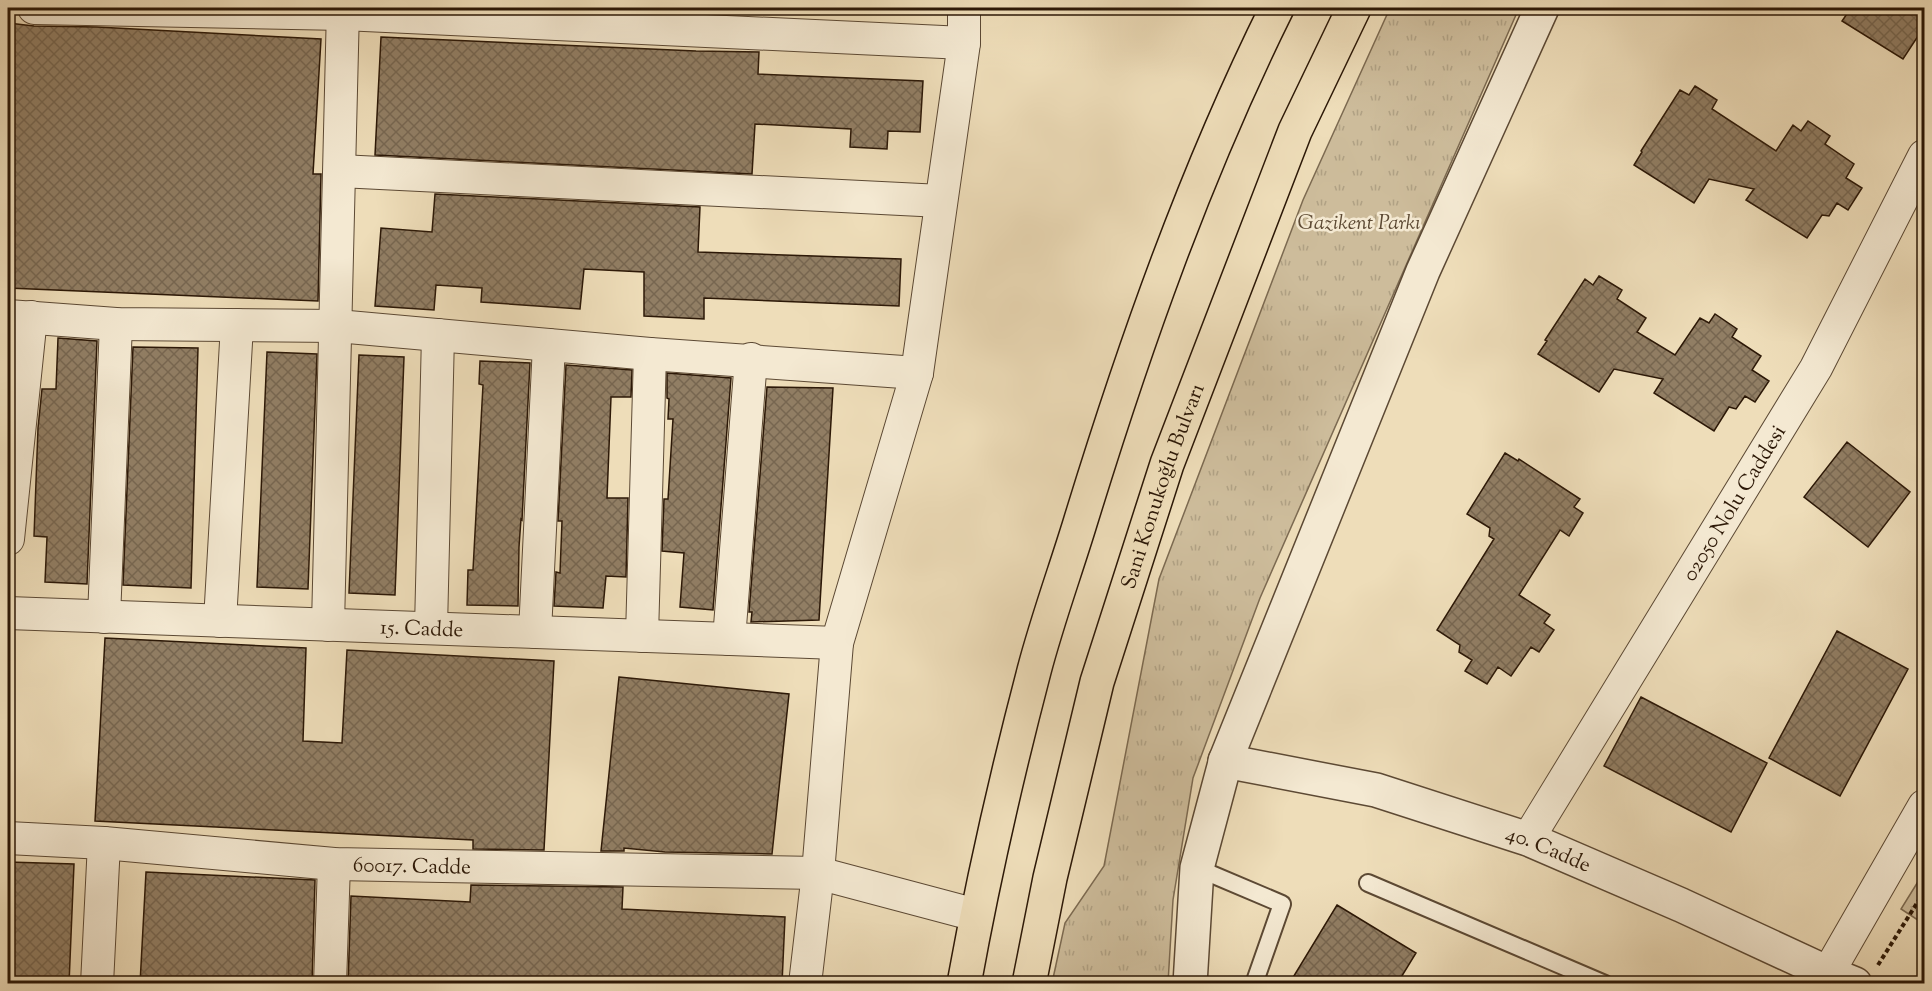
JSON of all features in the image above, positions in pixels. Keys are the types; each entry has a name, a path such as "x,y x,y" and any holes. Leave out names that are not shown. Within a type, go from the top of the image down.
{"highway":[{"path":"964,984 976,915 1035,669 1107,434 1167,260 1247,68 1277,8"},
{"name":"Sani Konukoğlu Bulvarı","path":"1029,984 1050,878 1098,682 1167,464 1295,131 1354,8"}],"street":[{"path":"34,8 343,11 964,43"},
{"path":"805,984 818,873 837,643 917,373 964,43 964,8"},
{"path":"1247,68 1266,8"},
{"path":"1190,984 1197,868 1225,760 1423,271 1542,8"},
{"path":"328,625 343,11"},
{"name":"02050 Nolu Caddesi","path":"1528,839 1816,368 1924,156"},
{"path":"340,171 941,201"},
{"path":"8,539 19,316 116,324 337,326 651,354 751,359 917,373"},
{"path":"104,617 116,324"},
{"path":"220,621 237,325"},
{"path":"431,628 438,335"},
{"path":"535,632 549,345"},
{"path":"642,636 651,354"},
{"path":"729,639 751,359"},
{"name":"15. Cadde","path":"8,613 837,643"},
{"name":"40. Cadde","path":"1225,760 1376,790 1528,839 1681,905 1853,974"},
{"path":"1853,974 1924,806"},
{"name":"60017. Cadde","path":"8,838 104,843 334,864 818,873 976,915"},
{"path":"97,984 104,843"},
{"path":"330,984 334,864"}],"lane":[{"path":"1197,868 1282,904 1258,981"},
{"path":"1368,883 1605,984"}],"path":[{"path":"1853,974 1924,892"}],"green space":[{"name":"Gazikent Parkı","path":"1390,8 1519,8 1260,598 1193,778 1173,900 1168,983 1052,983 1065,923 1104,866 1159,579 1303,200"},
{"path":"1924,872 1924,924 1901,909"}],"building":[{"path":"1851,8 1924,8 1924,37 1918,36 1903,59 1842,21"},
{"path":"8,23 321,39 313,174 321,174 318,301 8,288"},
{"path":"381,37 759,52 758,74 923,81 920,132 888,131 887,149 850,147 851,129 755,124 752,174 375,155"},
{"path":"1695,86 1717,100 1712,109 1776,151 1793,125 1801,131 1808,121 1830,136 1825,144 1854,164 1846,178 1862,188 1848,210 1837,203 1829,216 1822,215 1807,238 1746,200 1754,189 1709,179 1694,203 1634,165 1680,90 1689,95"},
{"path":"435,194 700,207 698,252 901,259 899,306 704,298 704,319 644,316 644,272 584,269 580,309 481,302 482,288 436,285 434,310 375,306 381,228 432,232"},
{"path":"1599,276 1622,290 1617,299 1646,318 1637,332 1675,355 1700,318 1709,323 1715,314 1737,329 1732,337 1761,356 1752,370 1769,381 1755,402 1745,396 1736,409 1729,407 1714,431 1654,393 1663,379 1614,369 1599,392 1538,354 1585,279 1593,285"},
{"path":"58,338 97,341 87,584 45,582 47,537 34,536 38,428 42,389 56,389"},
{"path":"133,347 198,348 191,588 123,585"},
{"path":"267,352 317,354 308,589 257,587"},
{"path":"359,355 404,357 395,595 349,593"},
{"path":"480,361 530,363 519,547 518,606 467,605 468,570 473,570 483,385 479,384"},
{"path":"566,365 632,370 631,397 611,397 607,498 628,498 626,577 606,576 603,608 554,606 556,572 560,573 562,521 558,521"},
{"path":"667,373 731,378 713,610 680,607 684,553 662,551 664,499 668,499 673,419 668,419"},
{"path":"767,387 833,388 819,620 751,622 752,612 749,612"},
{"path":"1847,442 1910,492 1868,547 1804,497"},
{"path":"1505,453 1518,461 1519,459 1580,499 1574,507 1583,513 1569,536 1560,530 1519,595 1550,615 1544,623 1554,630 1539,652 1531,647 1511,676 1498,667 1487,684 1465,671 1472,660 1459,652 1460,645 1437,630 1494,539 1489,536 1490,528 1467,514"},
{"path":"1837,631 1908,669 1840,796 1769,758"},
{"path":"105,638 306,648 303,741 342,743 347,650 554,661 544,850 473,849 473,840 95,821"},
{"path":"619,677 789,694 772,854 665,852 624,848 624,851 601,851"},
{"path":"1641,697 1767,763 1731,832 1604,766"},
{"path":"8,862 74,864 69,984 8,984"},
{"path":"146,872 315,880 312,984 140,984"},
{"path":"471,885 623,887 622,909 785,917 782,984 348,984 351,896 470,902"},
{"path":"1337,905 1416,953 1397,984 1289,984"}]}
